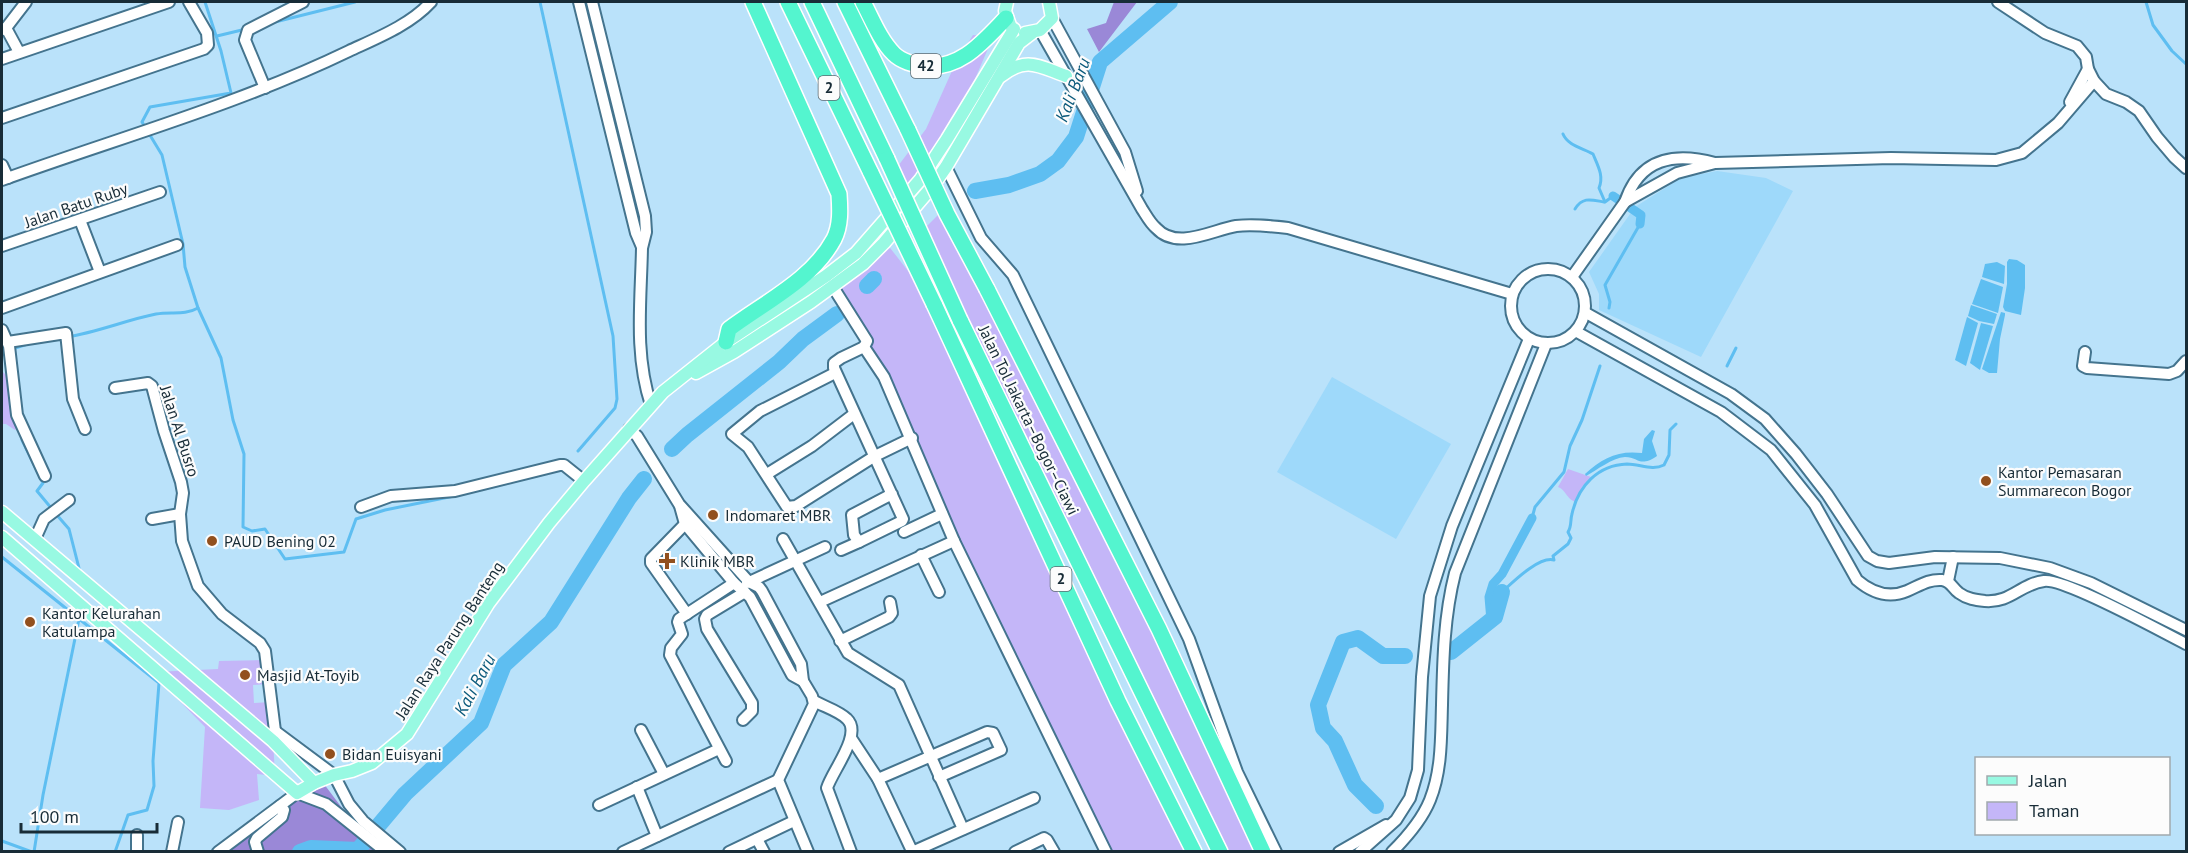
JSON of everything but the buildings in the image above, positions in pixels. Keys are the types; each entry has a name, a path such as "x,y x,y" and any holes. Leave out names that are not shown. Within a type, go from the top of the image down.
{"highway":[{"path":"730,347 729,329 794,283 817,262 834,238 840,216 839,194 753,2"},
{"name":"2","path":"788,2 933,304 1118,701 1194,852"},
{"name":"Jalan Tol Jakarta–Bogor–Ciawi","path":"812,2 960,320 1220,852"},
{"path":"844,2 947,214 1159,629 1263,852"},
{"name":"42","path":"863,2 884,41 896,56 918,65 941,66 963,57 1010,23"}],"main road":[{"path":"1007,2 1005,11 1010,23 1024,33 1036,32"},
{"path":"1049,2 1052,18"},
{"name":"Jalan Raya Parung Banteng","path":"730,347 836,291 884,243 946,167 1019,43 1052,18"},
{"name":"Jalan Raya Parung Banteng","path":"297,793 334,775 372,763 408,734 488,604 549,523 584,481 633,432 663,392 730,347 856,253 920,180 947,139 1010,23"},
{"path":"996,80 1011,68 1029,63 1068,80"},
{"path":"2,512 274,736 314,783"},
{"path":"2,537 297,793"}],"street":[{"path":"19,52 4,29 26,2"},
{"path":"2,59 169,2"},
{"path":"2,118 204,49 208,45 207,33 189,2"},
{"path":"265,88 245,40 248,30 303,2"},
{"path":"2,165 5,179 188,118 303,73 388,32 422,11 430,2"},
{"path":"579,2 636,233 642,248"},
{"path":"592,2 643,206 646,232 642,248 640,359 651,405"},
{"path":"1998,2 2037,28 2077,46 2086,57 2088,69 2094,81 2106,93 2139,111 2157,137 2187,168"},
{"path":"1052,18 1125,152 1142,209"},
{"path":"1036,32 1068,80 1142,209 1156,229 1170,236 1189,238 1236,226 1261,225 1288,228 1512,294"},
{"path":"2058,123 2088,69"},
{"path":"1625,202 1677,173 1715,163 1891,158 1996,160 2022,153 2058,123 2094,81"},
{"path":"1572,277 1625,202 1629,190 1643,172 1654,164 1673,158 1694,157 1715,163"},
{"path":"1654,164 1661,182"},
{"path":"946,167 981,238 1013,275 1189,639 1237,772 1276,852"},
{"name":"Jalan Batu Ruby","path":"2,246 160,192"},
{"path":"80,220 100,272"},
{"path":"2,308 177,245"},
{"path":"1553,269 1572,277 1584,293 1586,313 1577,332 1568,339 1546,344 1529,339 1519,330 1512,318 1510,305 1512,294 1524,278 1533,272 1553,269"},
{"path":"836,291 884,377 912,438 954,541 1106,852"},
{"path":"1586,313 1731,394 1765,419 1827,494 1868,556 1877,561 1889,563 1953,557 2000,558 2050,568 2091,582 2187,630"},
{"path":"2,330 9,347 17,415 45,476"},
{"path":"9,347 64,332 68,339 69,379 73,399 85,429"},
{"path":"1577,332 1721,412 1771,450 1815,505 1857,580 1867,589 1887,595 1906,592 1932,580 1948,581 1959,593 1971,599 1997,602 2029,584 2047,580 2086,594 2187,644"},
{"path":"1360,852 1396,820 1410,798 1418,770 1426,617 1436,572 1452,526 1529,339"},
{"path":"841,550 902,521 875,456 835,373 834,363 866,344"},
{"path":"1392,852 1410,833 1430,802 1440,760 1446,614 1455,573 1546,344"},
{"path":"2085,352 2083,366 2087,368 2172,373 2187,361"},
{"path":"2,366 11,374"},
{"path":"835,373 760,411 732,434 748,447 787,507 792,507 875,456 912,438"},
{"name":"Jalan Al Busro","path":"115,388 151,384 181,482 183,493 180,514 182,541 198,586 222,614 263,646 267,658 274,736"},
{"path":"767,474 812,446 854,414"},
{"path":"633,432 678,501 688,521 742,586"},
{"path":"361,507 391,496 455,491 560,465 564,465 584,481"},
{"path":"859,542 854,535 852,515 892,494"},
{"path":"35,539 44,519 69,500"},
{"path":"152,519 180,514"},
{"path":"904,532 942,514"},
{"path":"687,614 651,563 651,559 688,521"},
{"path":"783,539 848,653 899,685 963,830"},
{"path":"820,602 954,541"},
{"path":"726,761 670,655 671,648 682,634 678,622 687,614 825,547"},
{"path":"921,555 939,592"},
{"path":"1948,581 1953,557"},
{"path":"2047,580 2050,568"},
{"path":"743,720 752,711 752,703 707,629 705,619 742,586 759,587 762,591 801,664 803,681 814,701 848,720 852,727 851,738 827,787 851,852"},
{"path":"840,641 889,617 892,613 890,602"},
{"path":"623,852 778,780 812,711 814,701"},
{"path":"1421,721 1441,721"},
{"path":"641,730 664,774"},
{"path":"878,779 988,732 993,733 1001,747 998,752 939,777"},
{"path":"274,736 334,775 360,824"},
{"path":"851,738 878,779 912,851 1034,798"},
{"path":"599,805 719,748"},
{"path":"778,780 808,852"},
{"path":"637,787 657,836"},
{"path":"297,793 326,804 360,824 384,846 400,852"},
{"name":"Jalan Raya Parung Banteng","path":"218,852 297,793"},
{"path":"258,852 255,842 282,817 284,810 280,806"},
{"path":"1339,852 1396,820"},
{"path":"729,852 794,821"},
{"path":"172,852 178,822"},
{"path":"137,835 137,852"},
{"path":"1015,852 1044,838 1054,852"},
{"path":"757,839 764,852"}],"shaded area":[{"path":"1114,2 1137,2 1099,52 1087,29 1106,23"},
{"path":"1717,171 1766,178 1793,191 1701,357 1599,310 1599,294 1589,272 1635,207 1681,178"},
{"path":"2009,259 2017,260 2025,265 2025,288 2021,315 2005,311 2003,307"},
{"path":"1997,262 2005,266 2004,284 1982,277 1985,264"},
{"path":"1981,279 2003,287 1998,313 1972,304"},
{"path":"1971,305 1997,314 1994,324 1968,316"},
{"path":"2001,312 2005,315 1997,373 1989,373 1982,369"},
{"path":"1967,317 1978,323 1966,366 1955,360"},
{"path":"1981,323 1993,326 1980,370 1970,363"},
{"path":"1332,377 1451,444 1396,539 1277,472"},
{"path":"1652,430 1655,431 1652,441 1657,456 1643,462 1630,457 1620,458 1586,476 1585,474 1591,468 1611,456 1633,452 1642,453 1644,439"},
{"path":"321,780 357,828 382,852 218,852"}],"green space":[{"path":"973,35 993,37 944,151 910,189 898,166 926,129 956,62"},
{"path":"945,208 1262,851 1222,851 919,234"},
{"path":"876,230 934,304 1194,851 1108,851 942,514 912,438 839,295 826,276"},
{"path":"2,371 11,380 17,428 15,430 2,424"},
{"path":"1568,469 1591,477 1582,487 1575,502 1558,487"},
{"path":"265,660 267,684 253,685 254,703 271,702 275,776 257,774 259,800 229,810 200,808 205,727 157,678 155,672 218,669 219,661"}],"waterway":[{"path":"198,308 185,267 183,244 162,155 142,122 150,107 231,93 221,51 205,2"},
{"path":"275,22 355,2"},
{"path":"540,2 613,336 617,399 615,408 578,451"},
{"name":"Kali Baru","path":"975,191 1009,185 1040,174 1058,161 1076,137 1100,62 1170,2"},
{"path":"2146,2 2153,25 2172,51 2186,64"},
{"path":"217,36 246,29"},
{"path":"1563,134 1572,144 1593,154 1601,175 1599,188 1605,202 1613,196"},
{"path":"1613,196 1641,215 1640,224"},
{"path":"1575,209 1585,201 1604,202"},
{"path":"1609,308 1610,302 1605,285 1640,224"},
{"name":"Kali Baru","path":"867,286 874,279"},
{"path":"67,337 156,314 183,313 198,308 221,358 233,420 244,454 243,527 252,531 265,529 285,559 344,552 356,519 385,510 459,495"},
{"name":"Kali Baru","path":"672,449 779,362 803,339 837,314"},
{"path":"12,349 31,343"},
{"path":"1727,366 1736,348"},
{"path":"1532,518 1535,507 1564,472 1570,446 1582,420 1600,366"},
{"path":"1502,592 1534,566 1541,562 1554,560 1553,556 1568,544 1571,538 1568,532 1575,504 1584,486 1598,473 1617,465 1650,467 1664,465 1669,455 1670,430 1676,424"},
{"path":"22,440 43,483 37,491 52,509"},
{"path":"474,491 544,474"},
{"name":"Kali Baru","path":"300,852 311,848 358,850 405,794 481,723 504,665 551,622 629,498 644,479"},
{"path":"56,514 69,529 80,572"},
{"path":"1491,621 1489,597 1493,584 1502,574 1532,518"},
{"path":"2,557 159,683 153,761 154,786 147,810 128,815 115,852"},
{"path":"1451,652 1495,617 1502,592"},
{"path":"34,852 43,795 79,619"},
{"path":"1376,806 1355,785 1335,741 1323,728 1318,705 1343,642 1358,638 1383,656 1405,656"},
{"path":"2,841 32,852"}],"place":[{"name":"Kantor Pemasaran Summarecon Bogor","path":"1986,481"},
{"name":"Indomaret MBR","path":"713,515"},
{"name":"PAUD Bening 02","path":"212,541"},
{"name":"Klinik MBR","path":"667,561"},
{"name":"Kantor Kelurahan Katulampa","path":"30,622"},
{"name":"Masjid At-Toyib","path":"245,675"},
{"name":"Bidan Euisyani","path":"330,754"}]}
